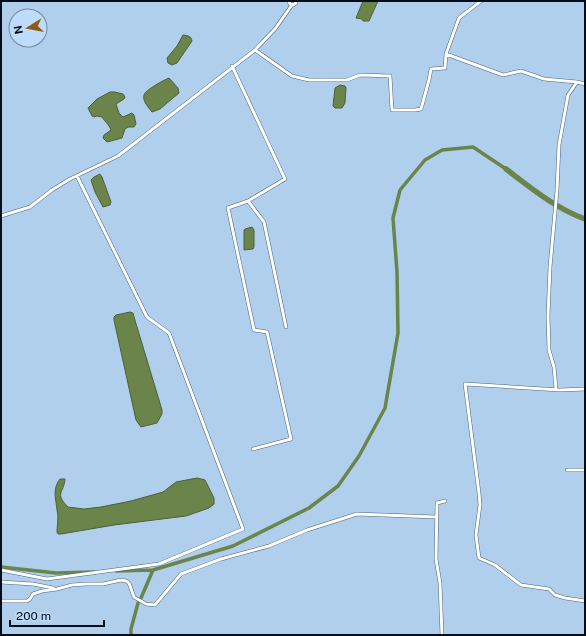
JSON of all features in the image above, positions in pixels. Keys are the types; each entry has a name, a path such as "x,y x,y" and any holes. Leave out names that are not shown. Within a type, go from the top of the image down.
{"street":[{"path":"289,1 292,4"},
{"path":"1,216 30,207 52,190 118,156 232,66 255,50 275,29 292,4 296,1"},
{"path":"255,50 292,76 309,80 347,80 360,75 390,76 392,110 421,109 431,69 445,68 446,54 459,18 481,1"},
{"path":"446,54 503,75 521,71 544,79 585,84"},
{"path":"232,66 286,179 248,200 228,208 254,330 266,332 291,439 253,448"},
{"path":"556,390 554,367 549,350 548,316 550,267 557,190 559,145 568,95 577,82"},
{"path":"1,570 47,579 159,564 243,529 169,334 147,317 77,176"},
{"path":"248,200 264,222 286,327"},
{"path":"585,389 556,390 465,384 480,505 476,535 479,558 495,565 518,584 549,589 555,594 565,598 585,601"},
{"path":"568,470 585,470"},
{"path":"442,635 440,583 436,559 436,517 437,503 445,501"},
{"path":"1,601 27,601 33,594 42,591 86,584 103,584 126,581 132,588 134,597 146,604 155,605 181,574 221,559 269,546 307,530 357,514 436,517"},
{"path":"1,582 33,584 57,589"}],"shaded area":[{"path":"363,1 378,1 369,21 363,21 362,19 356,18"},
{"path":"183,35 189,36 192,41 177,63 172,65 168,63 167,58 177,46"},
{"path":"169,78 178,88 179,93 160,109 152,112 145,102 145,93"},
{"path":"340,85 345,86 346,88 345,103 342,108 335,108 333,106 335,88"},
{"path":"110,92 123,94 125,97 124,99 116,104 119,113 123,117 132,113 136,124 134,127 128,127 125,129 122,138 107,142 103,138 104,135 111,130 109,126 102,117 92,116 88,108 97,99"},
{"path":"100,174 111,202 110,205 103,207 95,192 91,180"},
{"path":"252,227 254,230 254,247 253,249 244,250 244,230"},
{"path":"130,312 133,313 162,410 162,414 157,423 141,427 136,420 114,320 116,315"},
{"path":"197,478 205,480 214,498 214,504 209,508 186,516 114,525 61,534 58,534 57,532 58,515 55,490 60,479 65,479 61,499 68,507 84,509 131,501 163,492 176,482"}],"waterway":[{"path":"116,571 153,570 233,546 309,508 338,486 359,456 385,408 398,333 397,272 393,218 400,190 425,160 442,150 473,147 506,169"},
{"path":"506,169 553,203 585,219"},
{"path":"1,567 56,573 94,572"},
{"path":"141,598 153,570"},
{"path":"131,635 131,629 138,603"}]}
